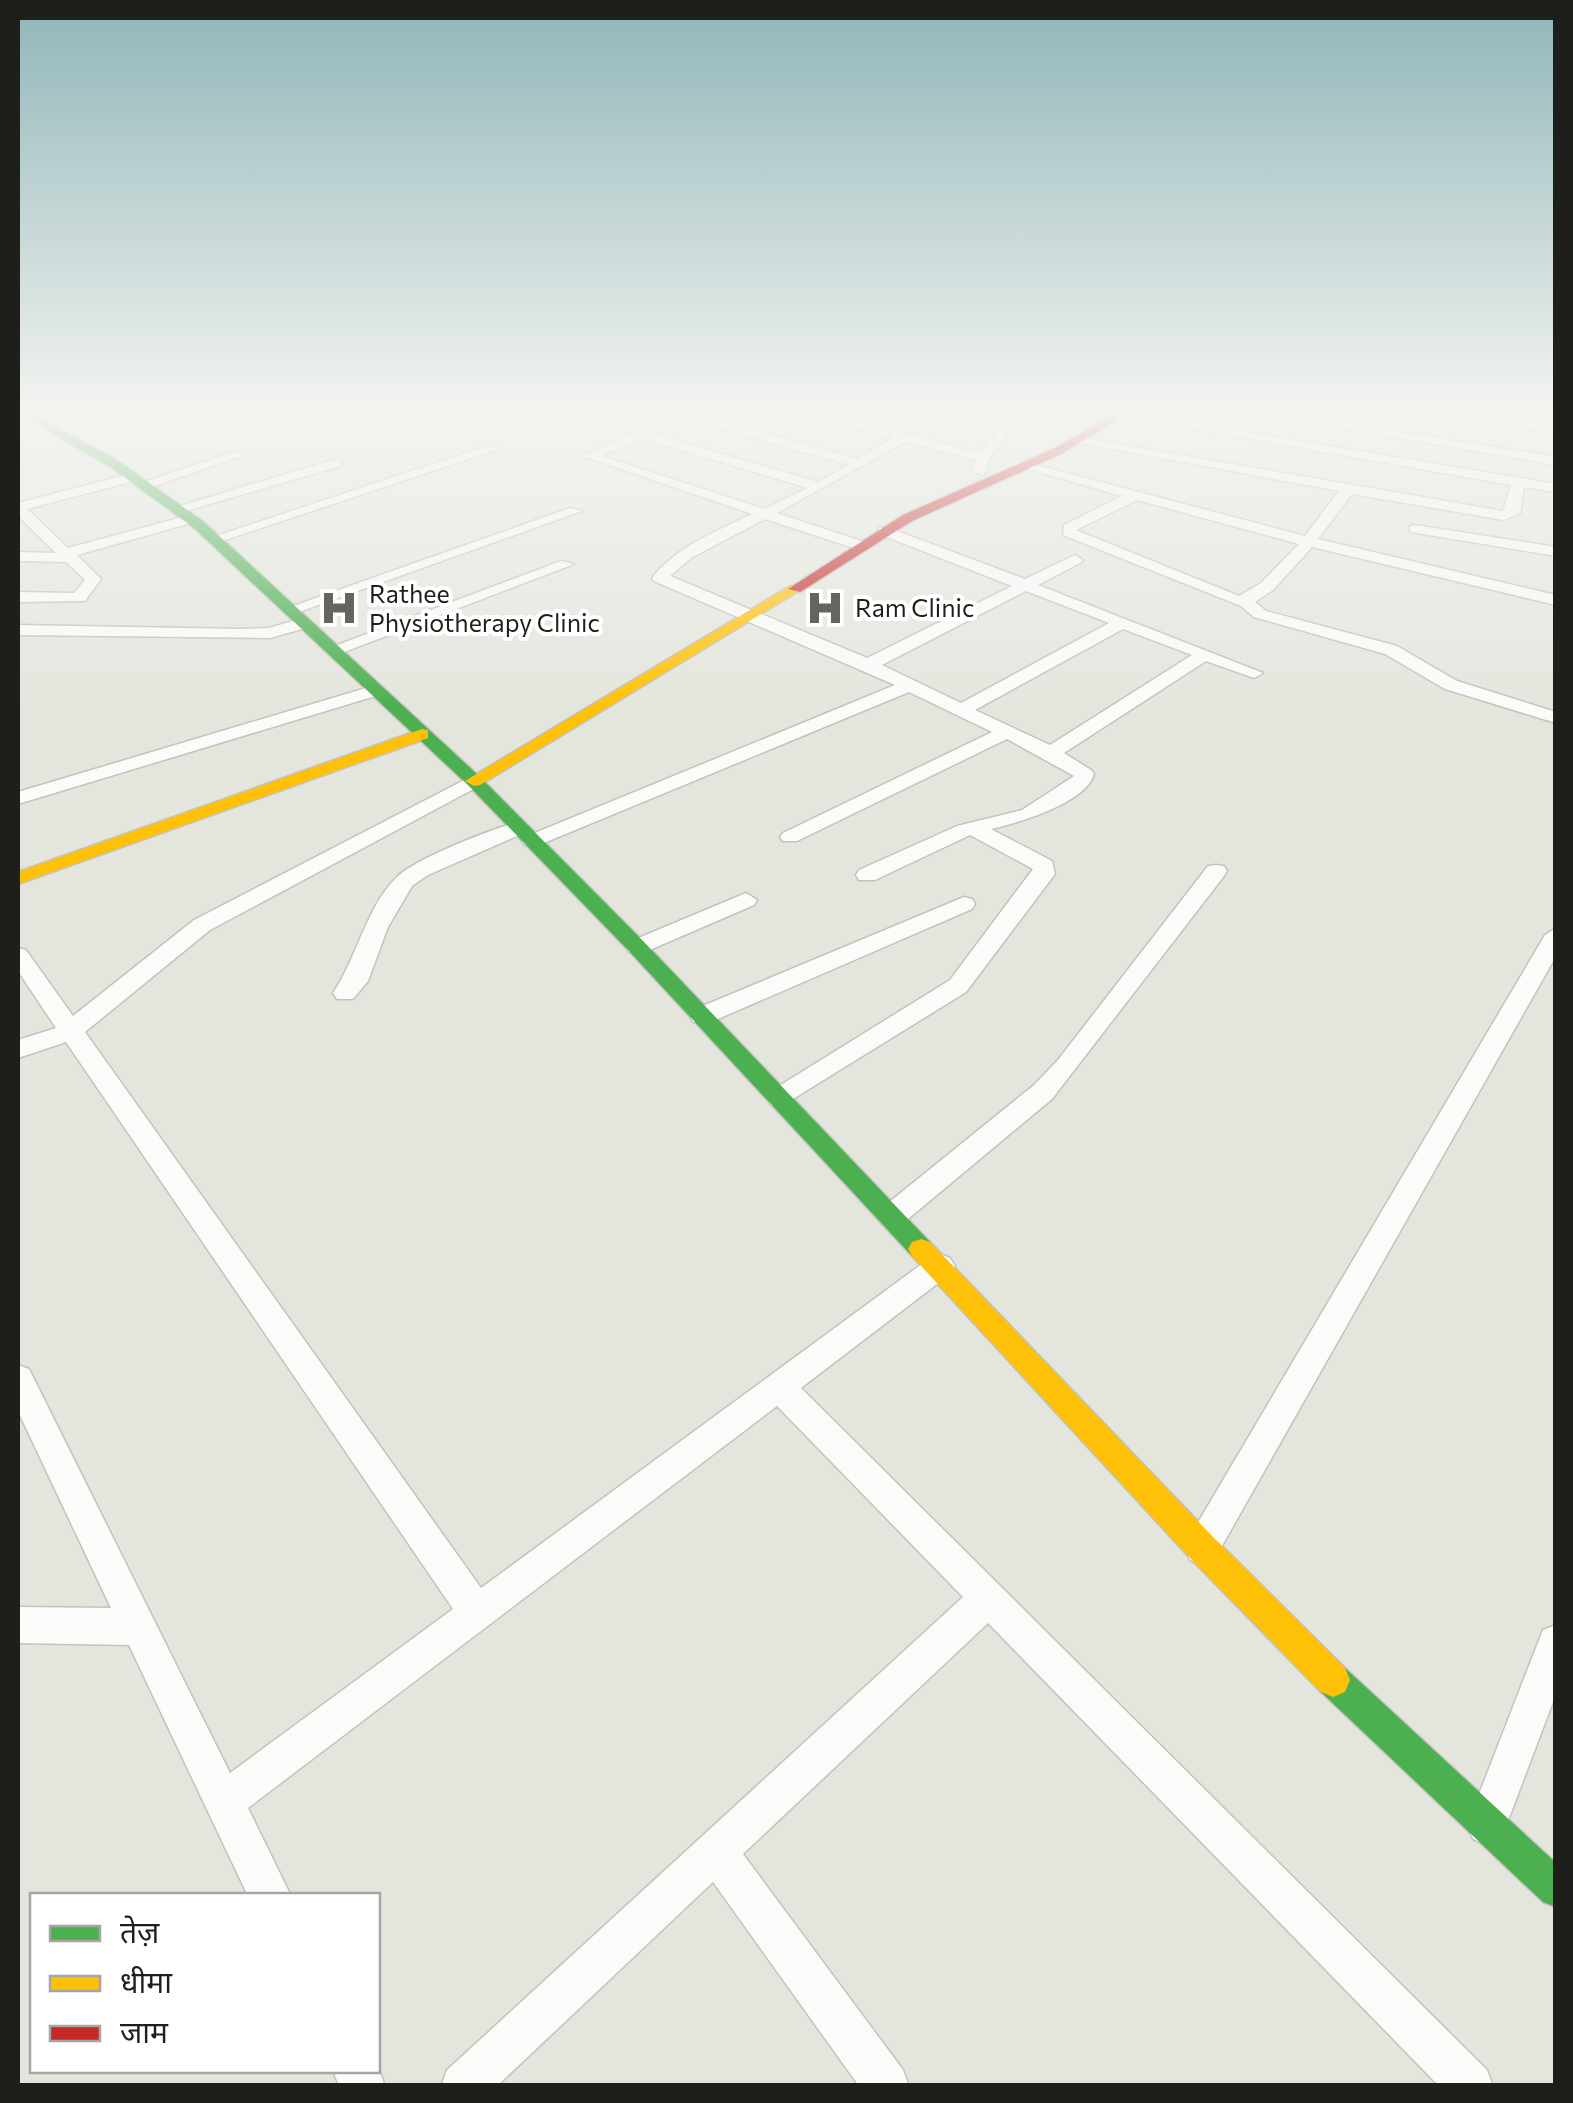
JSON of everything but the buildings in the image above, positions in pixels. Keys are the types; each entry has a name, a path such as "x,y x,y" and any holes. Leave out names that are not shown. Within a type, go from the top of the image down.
{"street":[{"path":"18,598 82,596 93,579 22,512"},
{"path":"181,512 474,781 940,1266 1202,1548 1344,1692 1556,1889"},
{"path":"18,558 69,556 190,512"},
{"path":"214,539 297,512"},
{"path":"18,630 252,634 569,512"},
{"path":"757,512 859,545"},
{"path":"772,512 685,556 660,578 868,665 1051,753 1084,774 1083,780 1029,814 973,828 866,875"},
{"path":"18,1049 70,1032 167,950 202,926 474,781 755,615 859,545 921,512"},
{"path":"1102,512 1067,530 1224,598 1244,602 1260,614 1391,650 1415,661 1436,678 1468,692 1556,718"},
{"path":"1195,512 1396,565 1556,600"},
{"path":"1244,602 1296,558 1330,512"},
{"path":"1396,565 1423,512"},
{"path":"1482,512 1508,516 1513,512"},
{"path":"884,530 1254,674"},
{"path":"1415,530 1556,552"},
{"path":"868,665 1075,560"},
{"path":"333,650 566,564"},
{"path":"961,710 1123,622"},
{"path":"1051,753 1204,654"},
{"path":"345,993 356,981 377,927 404,882 420,870 525,834 910,686"},
{"path":"18,798 376,690"},
{"path":"18,858 414,727"},
{"path":"18,878 414,727"},
{"path":"790,837 1006,732"},
{"path":"780,1098 958,986 1013,918 1044,874 1044,866 973,828"},
{"path":"892,1216 1043,1092 1216,871"},
{"path":"637,947 746,900"},
{"path":"702,1016 964,904"},
{"path":"1202,1548 1556,935"},
{"path":"18,955 477,1612"},
{"path":"225,1801 940,1266"},
{"path":"18,1378 269,1893"},
{"path":"779,1386 1471,2086"},
{"path":"463,2086 988,1598"},
{"path":"18,1624 140,1627"},
{"path":"1486,1825 1556,1643"},
{"path":"716,1851 887,2086"}],"traffic: fast":[{"path":"181,512 474,781 637,947 921,1249"},
{"path":"1333,1680 1556,1889"}],"traffic: slow":[{"path":"474,781 795,589"},
{"path":"18,878 422,734"},
{"path":"921,1249 1202,1548 1333,1680"}],"traffic: jam":[{"path":"795,589 920,512"}],"place":[{"name":"Rathee Physiotherapy Clinic","path":"339,608"},
{"name":"Ram Clinic","path":"825,608"}]}
